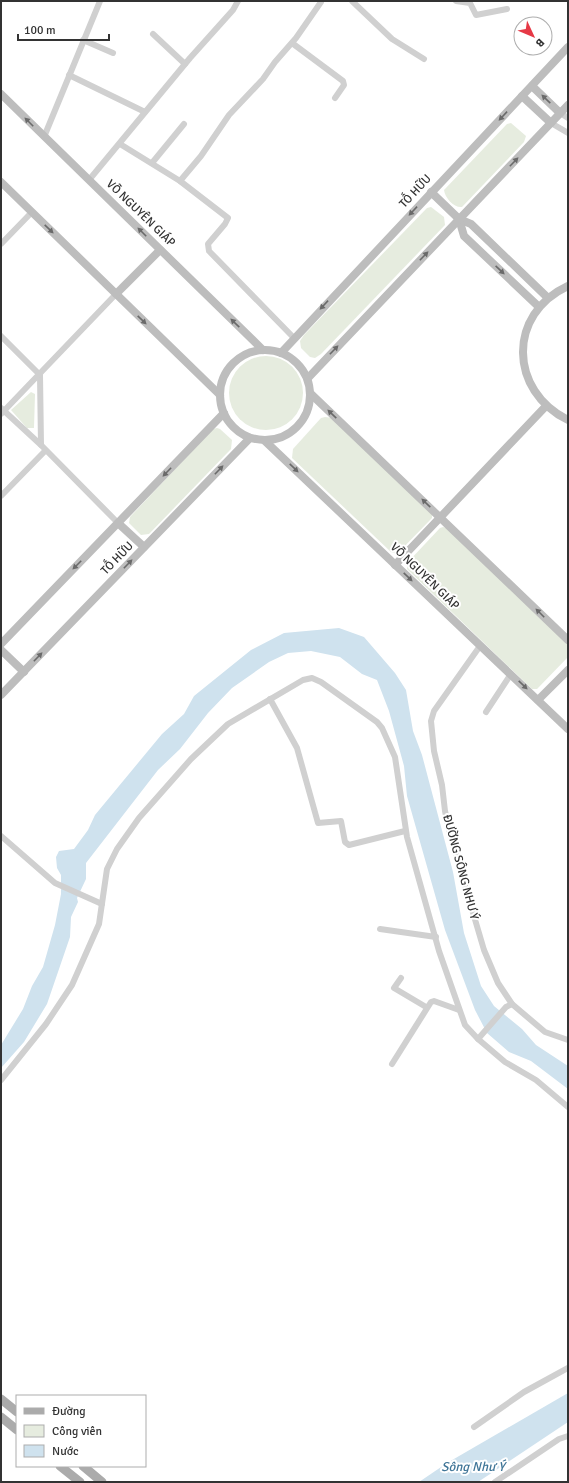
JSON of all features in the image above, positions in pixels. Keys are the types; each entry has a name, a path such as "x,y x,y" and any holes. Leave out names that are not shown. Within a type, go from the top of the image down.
{"main road":[{"path":"1,1399 16,1411"},
{"path":"1,1417 16,1429"},
{"path":"61,1467 80,1482"},
{"path":"84,1467 102,1482"}],"street":[{"path":"44,137 100,1"},
{"path":"89,180 185,64 234,10 238,1"},
{"path":"180,181 201,156 229,115 263,79 275,62 292,43 321,2 320,1"},
{"path":"352,1 392,39 424,59"},
{"path":"456,1 470,3 476,15 507,9"},
{"path":"153,34 185,64"},
{"path":"83,40 113,53"},
{"path":"292,43 343,81 344,85 335,98"},
{"name":"TỐ HỮU","path":"280,353 568,48"},
{"path":"69,75 145,112"},
{"path":"532,86 560,113 568,118"},
{"name":"VÕ NGUYÊN GIÁP","path":"1,94 263,350"},
{"path":"522,96 551,123 568,133"},
{"path":"308,378 568,105"},
{"path":"152,163 184,124"},
{"path":"120,144 180,181 228,218 225,224 208,244 209,252 294,338"},
{"path":"1,182 220,395"},
{"path":"431,192 459,219 471,224 548,298"},
{"path":"1,244 32,212"},
{"path":"459,219 464,236 539,307"},
{"path":"485,256 494,247"},
{"path":"144,547 43,448 2,411 40,374 160,250"},
{"path":"517,286 526,277"},
{"path":"568,286 548,298 539,307 526,331 523,358 530,384 546,406 568,420"},
{"path":"1,336 40,374 43,448 1,496"},
{"path":"263,350 280,353 294,360 308,378 311,394 308,411 298,427 283,437 265,441 250,438 232,426 224,413 220,395 223,378 233,364 246,354 263,350"},
{"path":"311,394 568,640"},
{"path":"395,564 546,406"},
{"name":"TỐ HỮU","path":"1,644 224,413"},
{"name":"TỐ HỮU","path":"1,695 250,438"},
{"name":"VÕ NGUYÊN GIÁP","path":"265,441 568,729"},
{"name":"ĐƯỜNG SÔNG NHƯ Ý","path":"480,646 434,711 431,721 434,751 442,784 451,838 484,950 509,1006 545,1032 568,1040"},
{"path":"1,650 24,672"},
{"path":"538,700 568,670"},
{"path":"486,712 511,674"},
{"path":"1,1080 46,1024 72,985 95,937 99,924 110,864 117,849 143,813 186,764 233,720 303,680 316,679 377,722 382,728 397,765 405,831 436,937 465,1025 479,1036 505,1062 536,1080 568,1107"},
{"path":"270,699 297,748 318,823 341,821 345,842 349,845 405,831"},
{"path":"1,836 55,883 102,904"},
{"path":"380,929 436,937"},
{"path":"401,978 394,988 426,1007"},
{"path":"392,1064 426,1007 434,1001 459,1010"},
{"path":"479,1036 509,1006"},
{"path":"474,1427 524,1392 568,1368"},
{"path":"495,1482 559,1439 568,1437"}],"green space":[{"path":"511,123 526,136 524,142 462,207 456,206 450,202 444,190 507,124"},
{"path":"431,207 444,217 445,225 321,354 315,358 310,357 301,348 300,341 304,335 427,208"},
{"path":"266,356 280,359 292,367 300,379 303,393 300,407 292,419 280,427 266,430 252,427 240,419 232,407 229,393 232,379 240,367 252,359"},
{"path":"31,392 35,394 34,428 27,428 11,410"},
{"path":"321,418 333,418 432,514 432,518 397,554 391,552 292,458 293,449"},
{"path":"217,428 232,440 231,449 149,534 141,535 129,523 130,517 213,429"},
{"path":"440,528 447,528 568,644 568,657 537,689 532,689 407,569 408,562"}],"water":[{"path":"339,628 364,637 395,673 406,690 413,731 422,755 453,872 464,933 481,986 494,1006 522,1029 536,1045 568,1066 568,1089 531,1061 509,1052 487,1033 475,1010 445,930 407,796 404,766 389,711 377,680 362,674 340,657 311,651 288,653 269,662 232,688 208,713 180,749 158,770 86,863 86,879 77,898 78,902 71,917 70,937 47,1004 24,1042 1,1068 1,1045 23,1009 32,986 43,967 55,925 61,894 61,875 57,868 56,857 59,851 74,849 88,830 95,815 162,734 184,714 194,696 251,650 284,633"},
{"name":"Sông Như Ý","path":"568,1393 568,1422 478,1482 419,1482 447,1463"}]}
